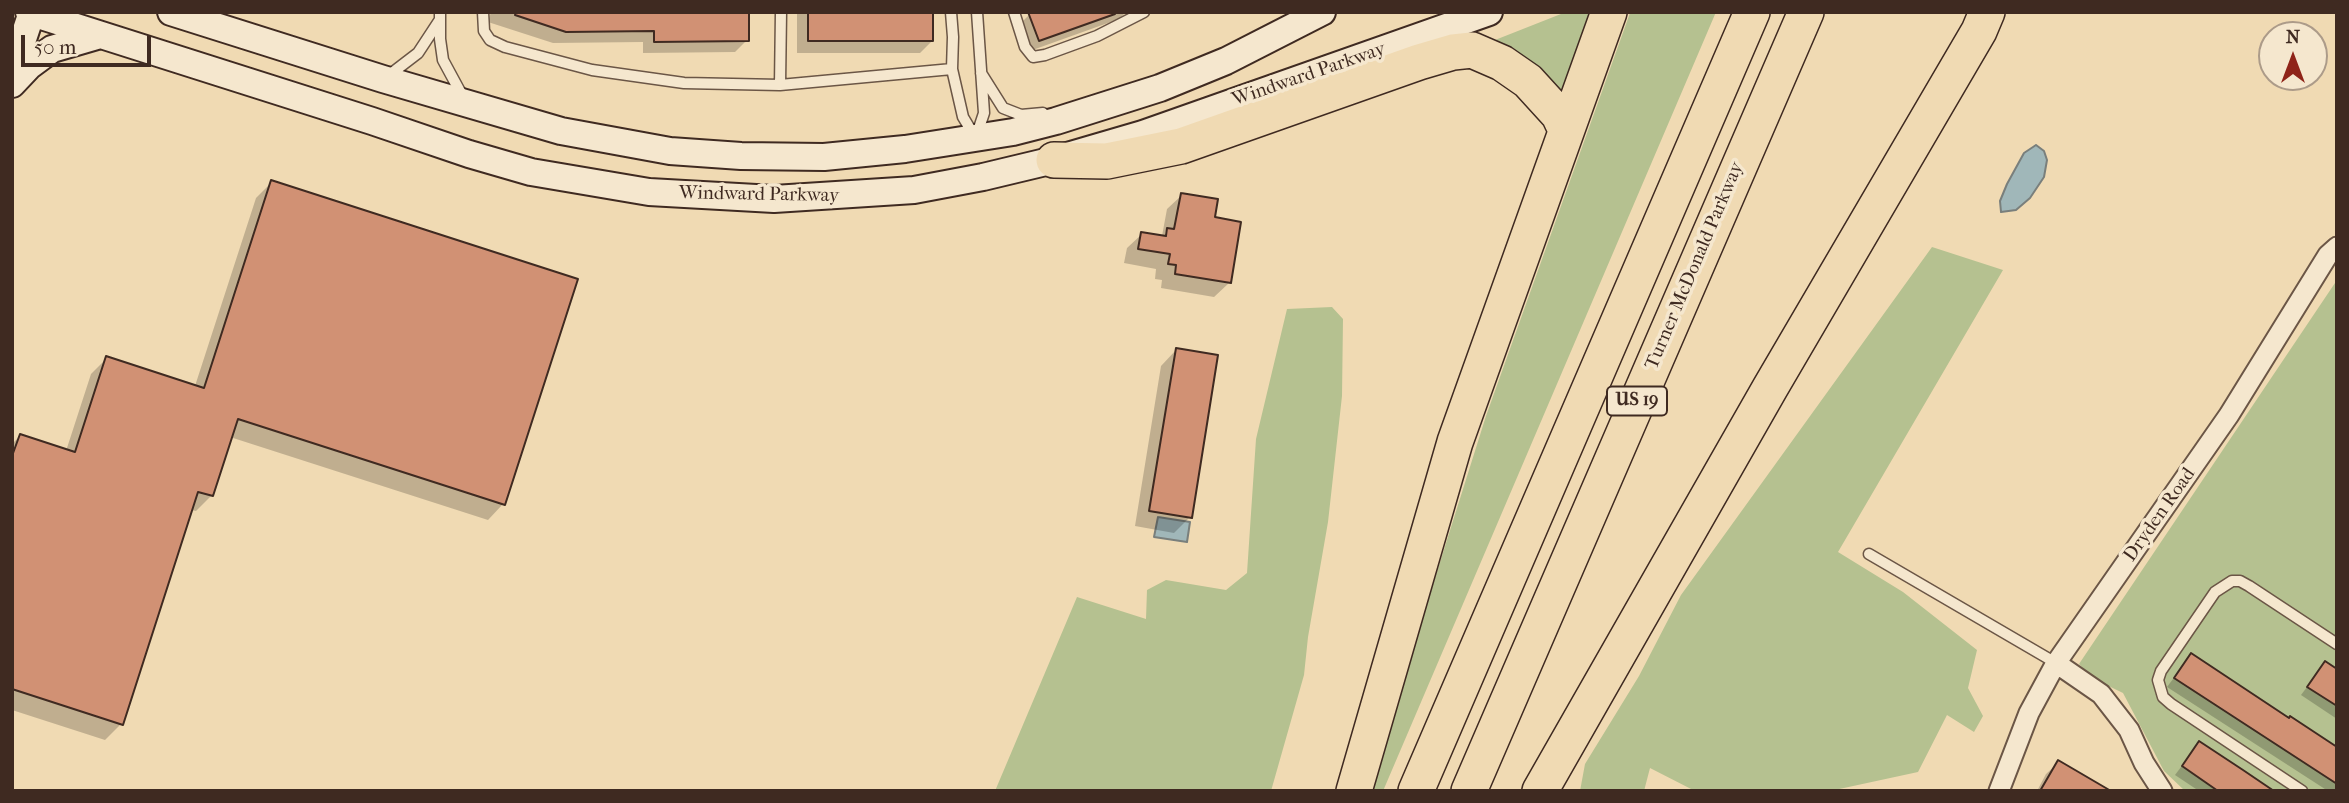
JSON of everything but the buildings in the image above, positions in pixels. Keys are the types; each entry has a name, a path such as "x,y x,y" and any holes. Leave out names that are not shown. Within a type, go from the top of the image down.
{"highway":[{"path":"1353,791 1455,442 1609,12"},
{"name":"Turner McDonald Parkway","path":"1469,791 1806,12"},
{"name":"US 19","path":"1416,791 1750,16"},
{"path":"1540,791 1763,399 1988,19"},
{"path":"1054,160 1107,161 1181,146 1419,62 1453,52 1472,50 1503,62 1528,81 1559,115 1566,130"}],"main road":[{"name":"Windward Parkway","path":"31,12 531,172 649,192 774,199 914,190 1054,160 1143,134 1489,12"},
{"path":"12,72 31,12"},
{"name":"Windward Parkway","path":"171,12 383,79 561,131 670,150 741,156 824,157 905,149 1056,121 1160,88 1226,61 1322,12"},
{"path":"12,84 29,66 52,49 101,34"},
{"path":"975,138 983,177"}],"street":[{"name":"Dryden Road","path":"1999,791 2029,713 2056,663 2229,415 2328,255 2337,247"},
{"path":"2056,663 2101,694 2129,730 2144,763 2162,791"}],"lane":[{"path":"483,12 489,40 505,47 592,70 684,83 780,85 952,69"},
{"path":"780,85 781,12"},
{"path":"951,12 954,37 952,69 963,117 975,138"},
{"path":"975,138 985,113 977,12"},
{"path":"1014,12 1025,47 1033,57 1097,36 1144,12"},
{"path":"383,79 418,53 440,16"},
{"path":"440,16 443,60 466,103"},
{"path":"981,73 1003,108 1021,115 1067,111 1160,88"},
{"path":"1869,554 2056,663"},
{"path":"2302,791 2171,704 2163,697 2158,680 2161,671 2216,592 2232,581 2240,581 2249,586 2337,643"}],"green space":[{"path":"1566,12 1597,12 1564,101 1491,44 1495,40"},
{"path":"1716,12 1383,791 1368,791 1486,416 1630,13"},
{"path":"1932,247 2003,270 1838,552 1903,592 1977,650 1968,688 1983,716 1974,732 1947,715 1918,772 1830,791 1695,791 1650,768 1644,791 1580,791 1585,764 1639,676 1681,595"},
{"path":"2337,280 2337,791 2185,791 2164,771 2123,693 2092,678 2079,664"},
{"path":"1332,307 1343,319 1342,396 1328,522 1304,675 1271,791 995,791 1077,597 1146,619 1147,590 1166,580 1226,590 1247,573 1256,439 1287,309"}],"water":[{"path":"2036,145 2044,151 2047,160 2044,177 2030,198 2016,210 2001,212 2000,201 2007,184 2024,153"},
{"path":"1158,517 1190,522 1187,542 1154,537"}]}
